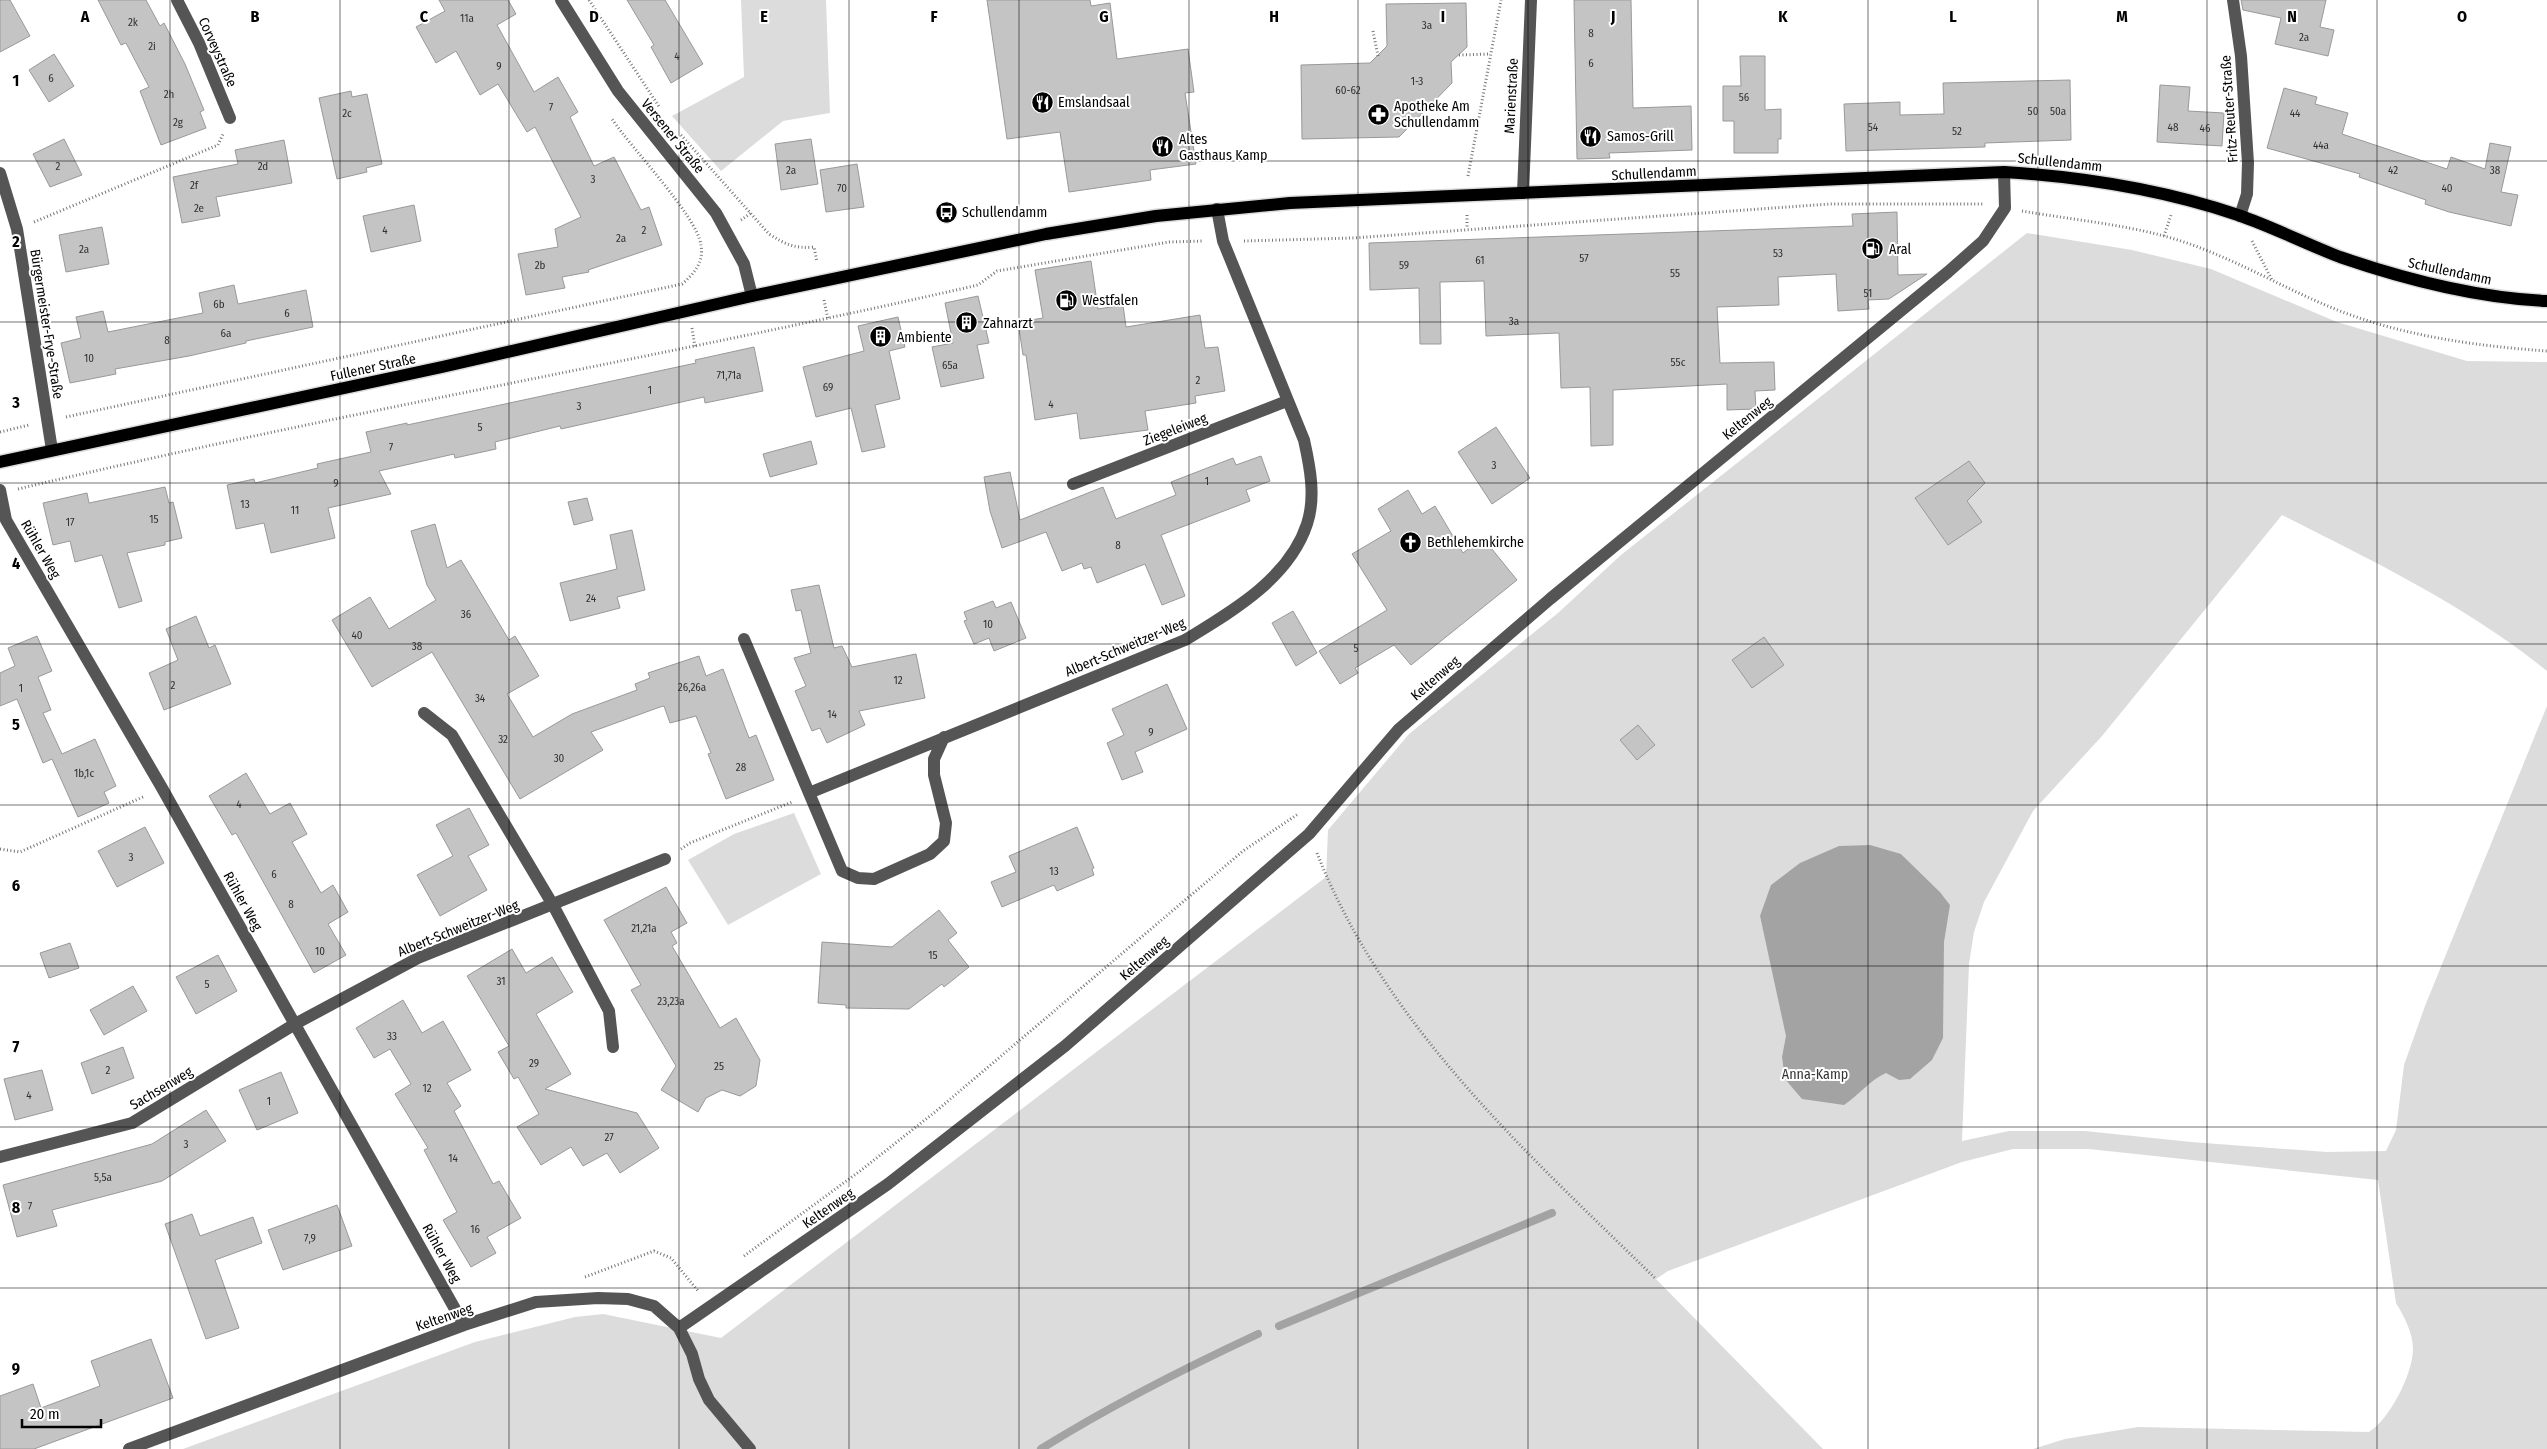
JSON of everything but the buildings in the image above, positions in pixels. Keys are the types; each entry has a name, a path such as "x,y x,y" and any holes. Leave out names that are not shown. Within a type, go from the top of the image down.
{"main road":[{"name":"Schullendamm","path":"752,296 1046,234 1156,216 1218,209 1290,203 2004,172 2066,176 2131,186 2177,196 2240,216 2340,256 2421,282 2514,300 2547,301"},
{"name":"Fullener Straße","path":"0,462 442,367 752,296"}],"street":[{"name":"Corveystraße","path":"177,0 199,43 230,118"},
{"name":"Versener Straße","path":"561,0 618,91 716,213 744,264 752,296"},
{"name":"Marienstraße","path":"1523,193 1531,0"},
{"name":"Fritz-Reuter-Straße","path":"2233,0 2241,56 2248,163 2247,194 2240,216"},
{"path":"2004,172 2005,208"},
{"name":"Bürgermeister-Frye-Straße","path":"0,173 16,229 52,450"},
{"name":"Keltenweg","path":"129,1449 464,1324 536,1302 598,1298 628,1299 654,1306 679,1328 711,1307 888,1184 1064,1046 1309,834 1399,729 1550,599 1948,272 1983,241 2005,208"},
{"name":"Albert-Schweitzer-Weg","path":"809,793 1185,640 1228,613 1278,572 1294,552 1308,523 1312,494 1304,440 1223,241 1218,209"},
{"name":"Ziegeleiweg","path":"1073,484 1288,401"},
{"name":"Rühler Weg","path":"0,492 6,520 162,788 464,1324"},
{"path":"744,639 842,871 858,878 874,879 930,854 944,842 946,824 934,775 934,759 944,737"},
{"path":"424,713 452,735 553,905 609,1011 613,1047"},
{"name":"Albert-Schweitzer-Weg","path":"295,1024 418,958 666,859"},
{"name":"Sachsenweg","path":"0,1156 132,1124 295,1024"},
{"path":"679,1328 692,1354 699,1379 709,1400 750,1449"}],"path":[{"path":"588,0 665,115"},
{"path":"1467,229 1466,195 1469,161 1501,0"},
{"path":"1373,31 1378,56"},
{"path":"1459,54 1490,54"},
{"path":"16,229 218,145 230,118"},
{"path":"0,432 682,284 694,274 702,256 697,229 618,128"},
{"path":"676,129 770,234 787,245 800,248 814,247"},
{"path":"0,492 828,319 978,285 997,270 1168,242 1352,238 1830,204 1976,203 2164,236 2214,254 2337,310 2397,329 2488,347 2547,351"},
{"path":"2240,216 2272,281"},
{"path":"0,849 20,852 162,788"},
{"path":"666,859 690,843 796,801 809,793"},
{"path":"736,1262 912,1130 1243,851 1301,812"},
{"path":"1309,834 1326,877 1350,925 1383,979 1430,1045 1512,1137 1656,1279"},
{"path":"576,1281 654,1251 671,1258 711,1307"},
{"path":"698,1291 705,1285"}],"green space":[{"path":"741,0 826,0 830,113 783,121 721,171 672,116 744,77"},
{"name":"Anna-Kamp","path":"2027,233 2132,250 2211,269 2337,322 2467,361 2547,362 2547,671 2485,626 2452,605 2385,567 2282,515 2102,736 2033,811 1984,902 1974,932 1969,964 1962,1141 2009,1131 2085,1131 2191,1142 2327,1152 2386,1151 2396,1130 2404,1065 2425,1006 2547,706 2547,1449 2033,1449 2065,1439 2138,1427 2369,1432 2377,1426 2392,1407 2404,1383 2412,1359 2413,1343 2408,1325 2396,1303 2378,1180 2089,1149 2013,1149 1962,1162 1668,1271 1656,1279 1823,1449 183,1449 475,1342 575,1317 603,1314 721,1338 1326,877 1328,830 1409,734 1558,613 1621,555","holes":["1901,854 1940,892 1950,905 1793,983 1775,979 1760,916"]},
{"path":"794,813 821,874 728,925 688,860 734,834"}],"shaded area":[{"path":"1870,845 1901,854 1940,892 1950,905 1944,942 1943,1038 1932,1060 1910,1079 1899,1080 1886,1073 1844,1105 1802,1099 1785,1079 1782,1057 1786,1036 1760,916 1771,885 1800,863 1839,846"}],"waterway":[{"path":"1279,1326 1552,1213"},
{"path":"1041,1449 1094,1417 1148,1388 1258,1334"}],"place":[{"name":"Emslandsaal","path":"1042,102"},
{"name":"Apotheke Am Schullendamm","path":"1378,114"},
{"name":"Samos-Grill","path":"1591,136"},
{"name":"Altes Gasthaus Kamp","path":"1163,147"},
{"name":"Schullendamm","path":"946,212"},
{"name":"Aral","path":"1873,249"},
{"name":"Westfalen","path":"1066,300"},
{"name":"Zahnarzt","path":"967,323"},
{"name":"Ambiente","path":"881,337"},
{"name":"Bethlehemkirche","path":"1411,542"}]}
